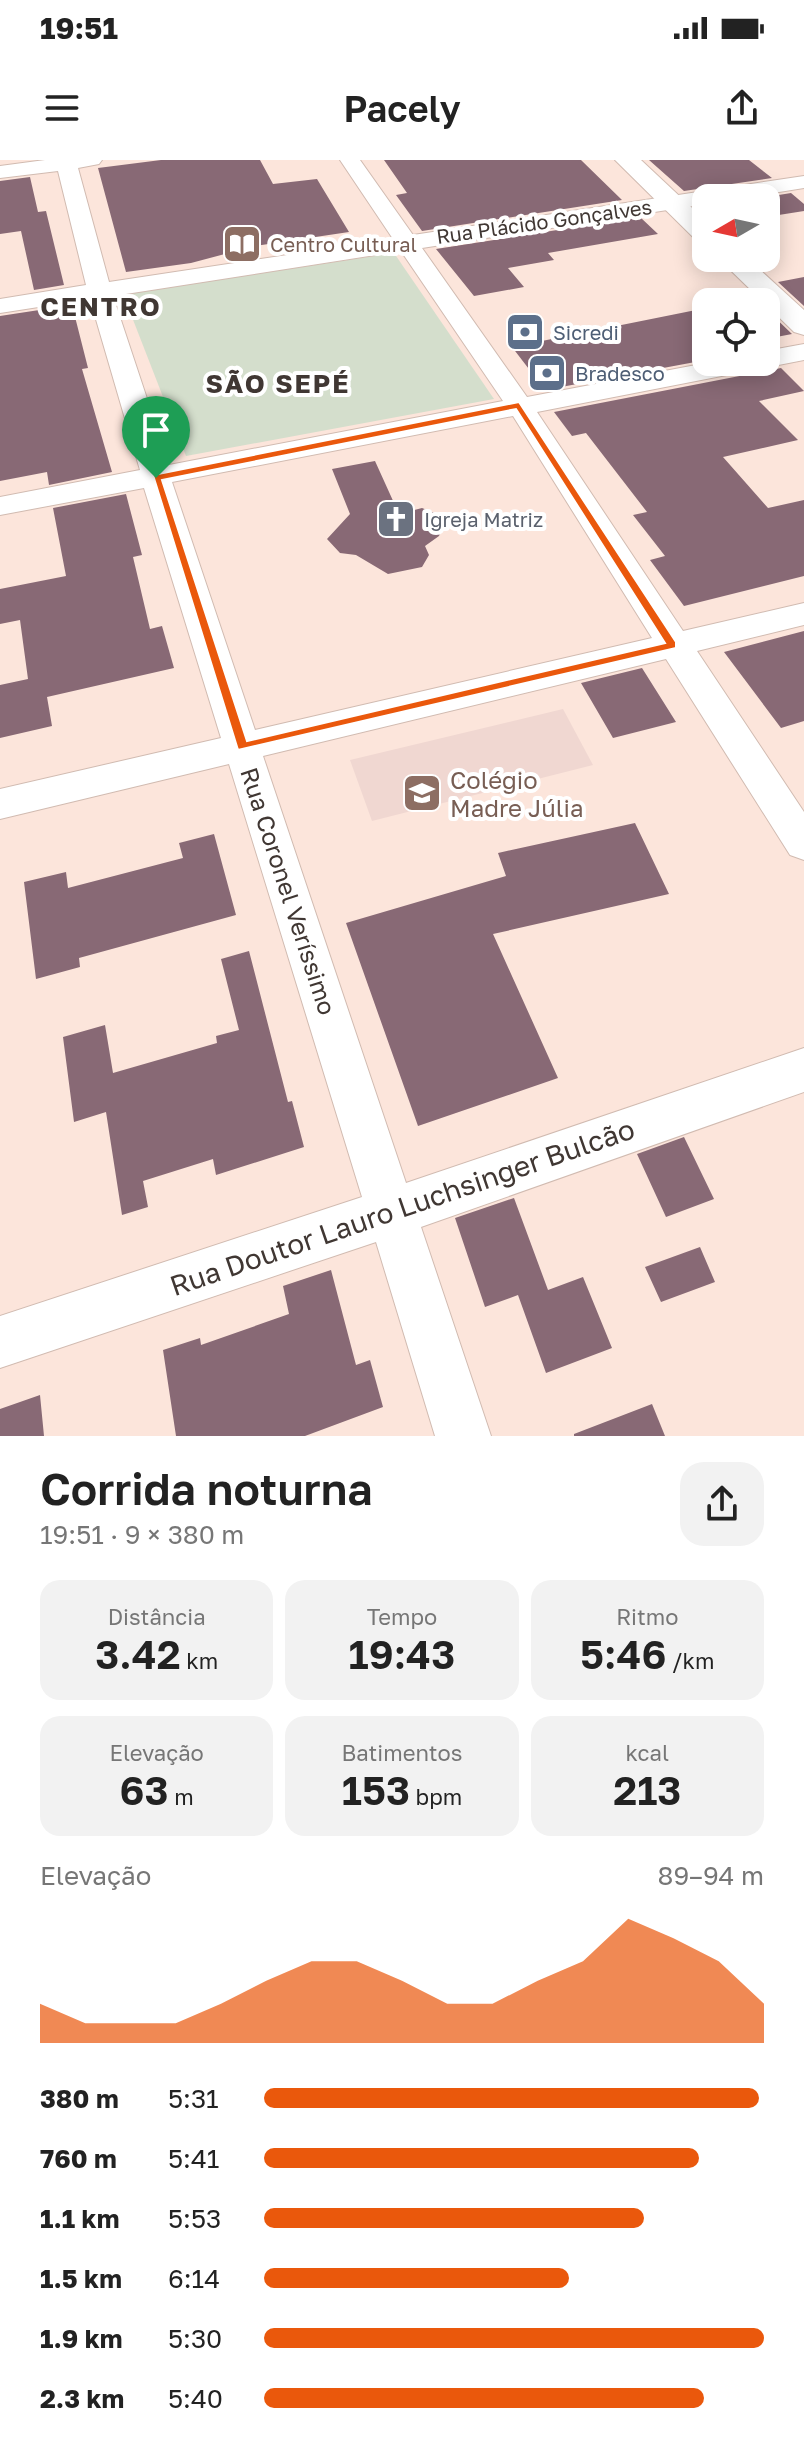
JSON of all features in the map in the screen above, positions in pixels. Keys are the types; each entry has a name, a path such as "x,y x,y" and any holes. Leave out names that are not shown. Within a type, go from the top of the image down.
{"main road":[{"path":"627,160 692,222"},
{"path":"746,272 804,326"}],"street":[{"path":"350,160 519,405 804,844"},
{"path":"0,172 75,161"},
{"name":"Rua Coronel Veríssimo","path":"75,161 100,290 153,455 156,478 463,1436"},
{"name":"Rua Plácido Gonçalves","path":"0,306 804,182"},
{"path":"780,356 804,352"},
{"path":"0,506 692,373"},
{"path":"0,804 804,614"},
{"name":"Rua Doutor Lauro Luchsinger Bulcão","path":"0,1342 392,1212 804,1070"}],"shaded area":[{"name":"Colégio Madre Júlia","path":"563,709 593,765 372,821 350,760"}],"green space":[{"path":"394,253 494,399 186,456 123,294"}],"building":[{"path":"161,160 260,160 273,184 317,179 349,232 255,246 191,263 126,272 98,168"},
{"path":"384,160 581,160 622,200 422,231 396,195 407,193"},
{"path":"649,160 749,160 772,178 731,184 692,184 692,190 684,191"},
{"path":"30,177 38,212 46,211 64,285 34,290 21,231 0,234 0,181"},
{"path":"791,193 804,204 804,211 780,215 780,195"},
{"path":"640,217 658,234 548,253 554,260 508,268 524,287 474,296 436,249"},
{"path":"804,277 804,306 778,282"},
{"path":"72,305 88,368 82,369 112,472 49,485 47,472 0,481 0,316"},
{"path":"692,311 692,363 545,390 512,347"},
{"path":"780,322 792,334 780,336"},
{"path":"780,368 804,391 759,401 798,440 723,457 768,508 804,500 804,576 684,606 650,560 665,556 633,515 647,512 586,433 572,436 554,412 740,376 780,376"},
{"name":"Igreja Matriz","path":"375,461 399,514 422,508 437,514 444,524 439,536 425,546 429,555 422,567 388,574 356,555 340,553 327,539 350,514 332,469"},
{"path":"126,494 142,555 133,557 150,629 162,626 174,668 47,697 52,726 0,738 0,685 28,679 20,620 0,624 0,589 66,576 53,508"},
{"path":"804,631 804,721 781,728 724,652"},
{"path":"642,668 676,722 613,738 581,683"},
{"path":"635,823 669,894 493,934 558,1078 418,1126 346,923 506,876 498,853"},
{"path":"214,834 236,915 79,958 80,967 36,979 24,882 66,872 68,888 183,858 179,843"},
{"path":"249,951 288,1102 292,1101 304,1147 216,1175 213,1159 143,1181 148,1207 122,1215 106,1112 74,1122 63,1037 105,1025 113,1073 217,1043 216,1036 239,1030 221,959"},
{"path":"684,1137 714,1199 666,1217 637,1154"},
{"path":"514,1198 548,1290 583,1277 612,1348 546,1373 518,1295 485,1307 455,1218"},
{"path":"700,1247 715,1282 661,1302 645,1267"},
{"path":"331,1270 356,1365 370,1360 383,1407 305,1436 176,1436 163,1350 200,1338 201,1345 289,1314 283,1286"},
{"path":"40,1395 44,1436 0,1436 0,1409"},
{"path":"652,1404 665,1436 574,1436 574,1434"}],"place":[{"name":"Centro Cultural","path":"242,244"},
{"name":"Sicredi","path":"525,332"},
{"name":"Bradesco","path":"547,373"},
{"name":"Igreja Matriz","path":"396,519"},
{"name":"Colégio Madre Júlia","path":"422,793"}],"district":[{"name":"CENTRO","path":"101,306"},
{"name":"SÃO SEPÉ","path":"278,383"}],"route":[{"path":"519,405 672,645 243,747 156,478 519,405"}]}
